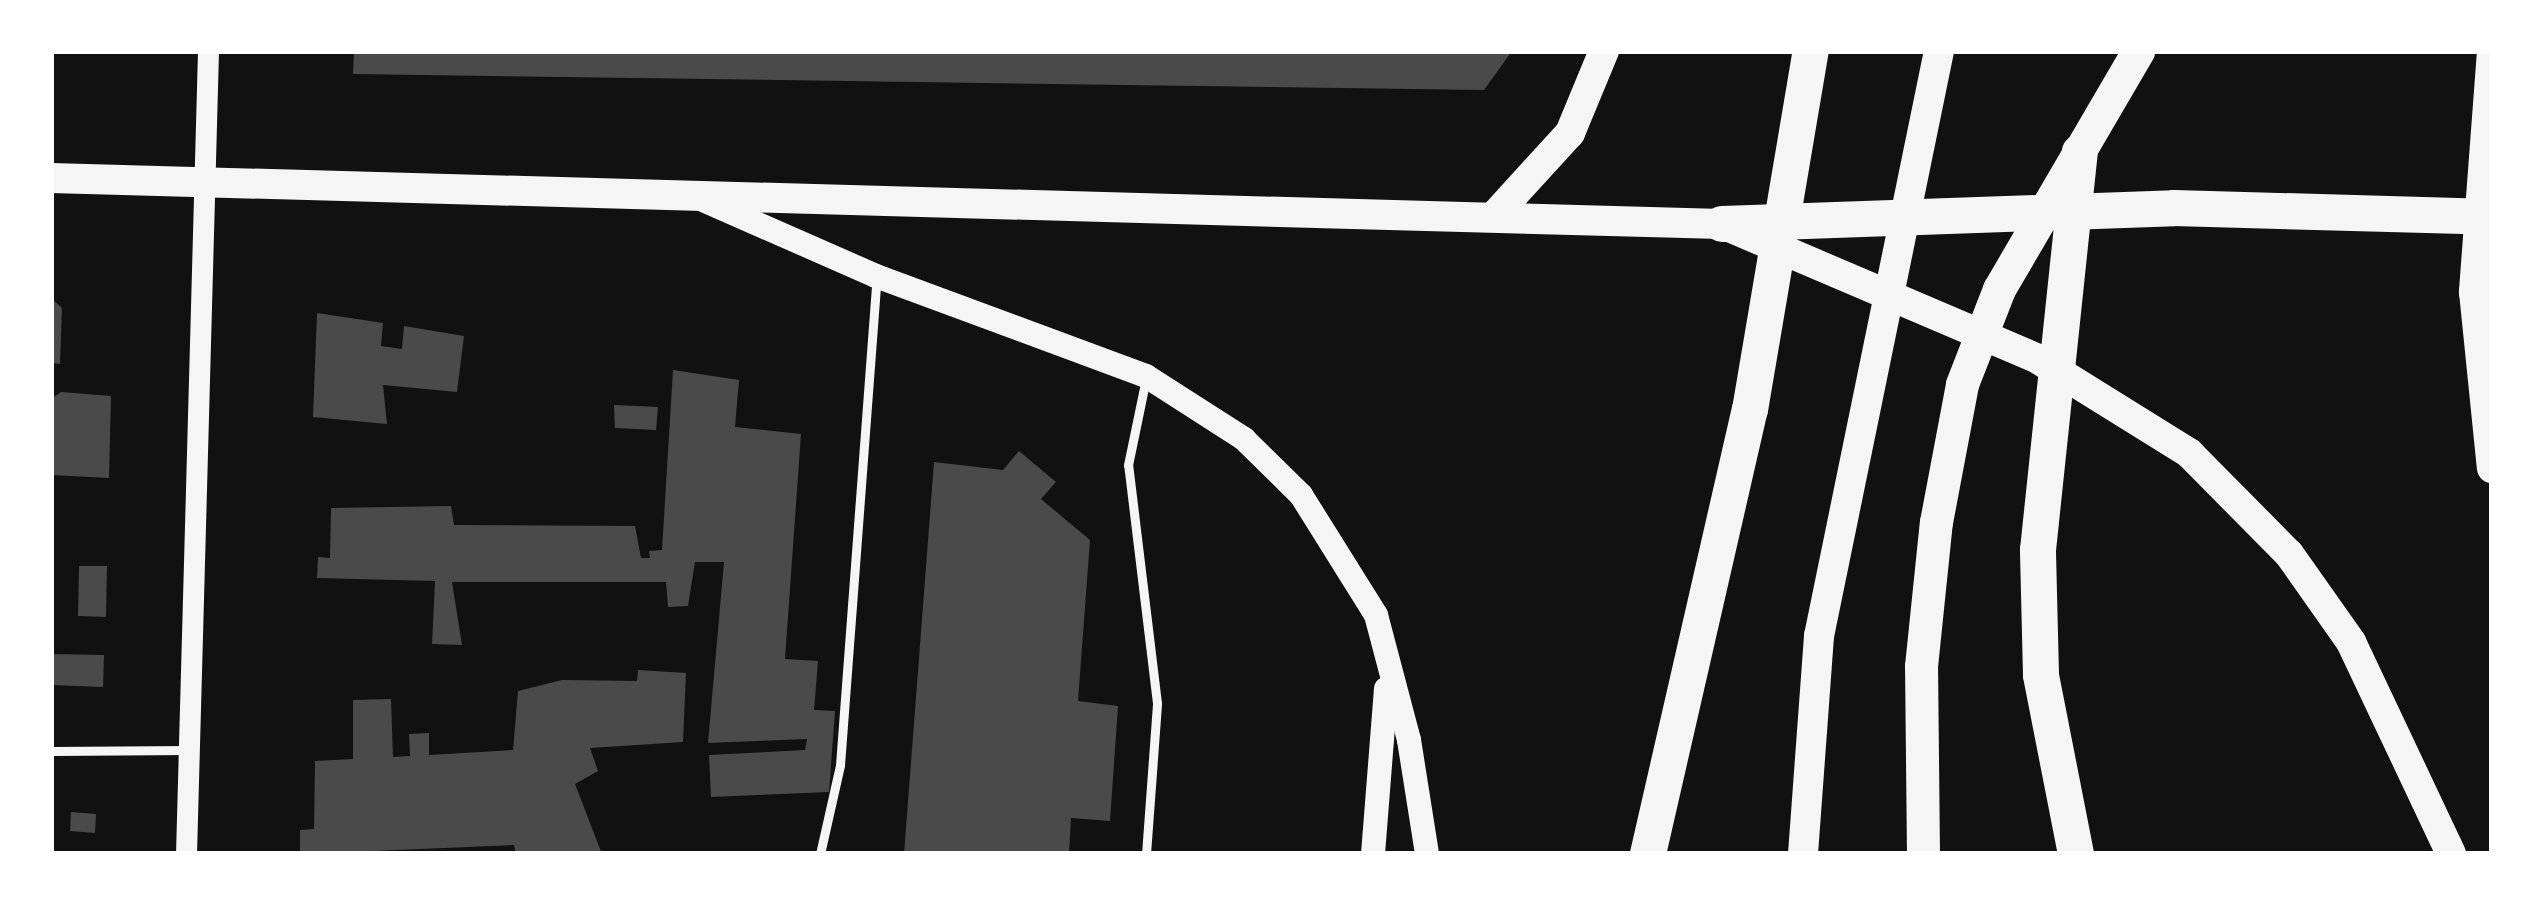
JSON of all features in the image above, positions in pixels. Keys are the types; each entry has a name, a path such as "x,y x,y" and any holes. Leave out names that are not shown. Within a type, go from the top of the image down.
{"highway":[{"path":"1648,854 1750,410 1811,51"},
{"path":"1923,854 1921,666 1936,522 1962,384 1999,289 2138,51"},
{"path":"2076,854 2041,675 2038,550 2080,152"},
{"path":"1722,224 2174,208 2492,218"}],"main road":[{"path":"1495,215 1570,133 1604,51"},
{"path":"1803,854 1819,636 1862,405 1939,51"},
{"path":"2492,51 2474,292 2492,467"},
{"path":"51,178 1722,224 2038,359 2189,453 2289,554 2351,642 2451,854"},
{"path":"693,196 876,277 1146,376 1244,439 1301,495 1376,615 1409,740 1427,854"},
{"path":"1373,854 1387,670"}],"street":[{"path":"186,854 208,51"}],"lane":[{"path":"820,854 840,765 876,277"},
{"path":"1146,376 1128,465 1157,703 1146,854"},
{"path":"51,751 189,750"}],"building":[{"path":"354,51 1512,51 1484,90 353,74"},
{"path":"51,298 62,308 60,364 51,363"},
{"path":"317,313 383,323 381,346 402,349 404,326 464,336 457,392 383,385 387,424 313,417"},
{"path":"673,370 739,380 735,427 801,434 785,659 818,661 814,710 835,711 829,792 711,797 709,755 805,750 807,739 708,743 724,562 695,562 688,606 668,607 666,582 452,582 462,645 432,644 435,581 317,578 318,557 330,558 331,508 451,506 454,525 635,526 641,558 650,558 649,551 662,550"},
{"path":"61,392 111,396 109,478 51,475 51,399"},
{"path":"614,405 658,407 656,430 615,428"},
{"path":"1019,451 1056,482 1041,499 1090,540 1078,701 1118,706 1110,821 1071,818 1069,854 904,854 934,462 1003,470"},
{"path":"79,566 107,566 106,617 78,616"},
{"path":"51,654 104,655 103,687 51,685"},
{"path":"638,670 686,673 683,742 590,748 598,771 575,784 602,854 516,854 514,845 300,854 300,830 314,829 315,761 353,759 353,700 391,699 393,757 410,756 409,734 429,733 429,755 513,750 518,691 562,680 637,681"},
{"path":"71,812 96,814 95,833 70,831"}]}
